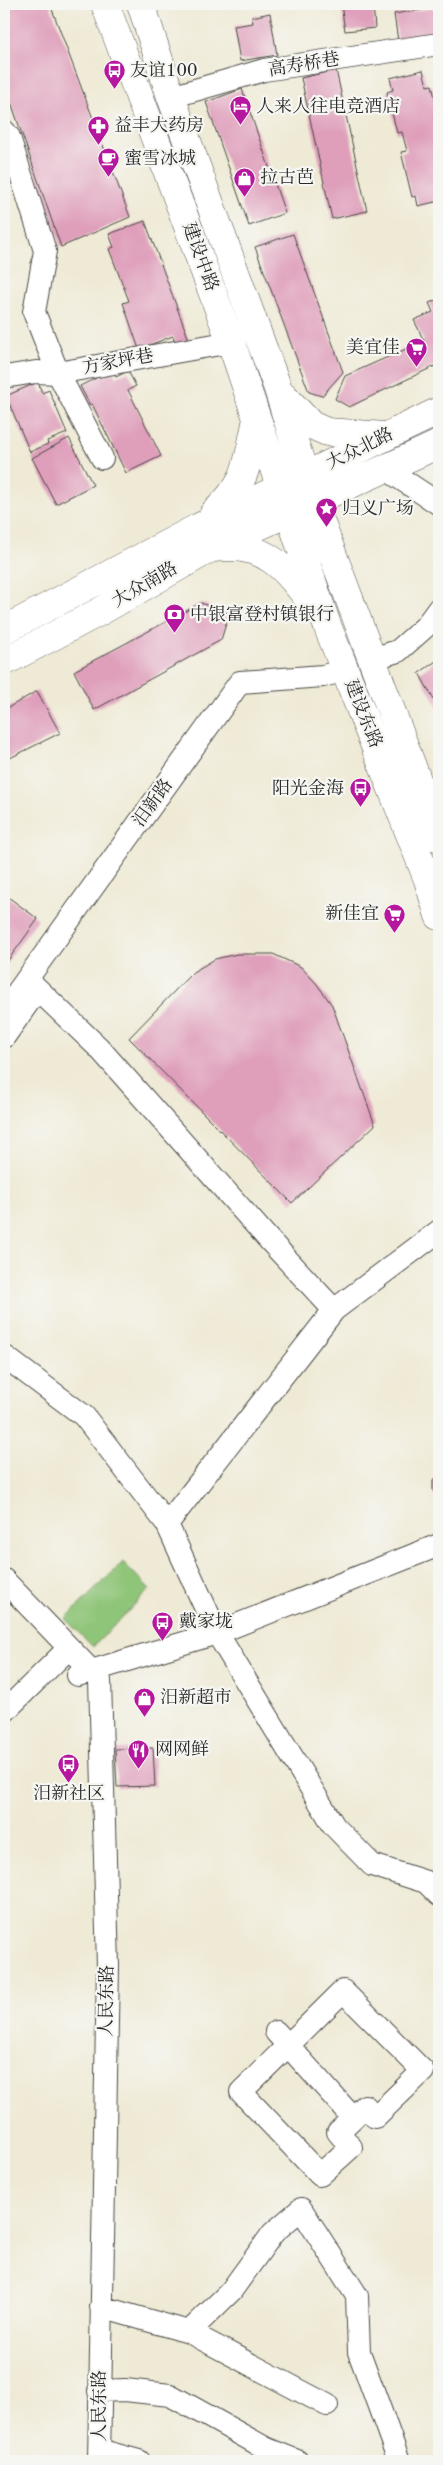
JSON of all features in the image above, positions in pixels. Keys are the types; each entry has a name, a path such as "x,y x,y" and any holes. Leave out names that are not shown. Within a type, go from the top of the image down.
{"main road":[{"name":"建设中路","path":"105,4 231,342 288,512"},
{"name":"建设中路","path":"141,4 172,97 278,389 313,502"},
{"path":"278,389 311,425 327,432 386,436"},
{"name":"大众北路","path":"280,487 439,412"},
{"path":"258,418 246,472 236,491 205,538 235,545 275,561 290,576 328,625"},
{"name":"大众北路","path":"288,512 439,444"},
{"name":"大众南路","path":"4,662 101,611 280,487"},
{"name":"建设东路","path":"313,502 439,838"},
{"name":"大众南路","path":"4,630 205,538 288,512"},
{"name":"建设东路","path":"288,512 328,625 428,880 439,916"}],"street":[{"name":"高寿桥巷","path":"172,97 264,70 439,44"},
{"path":"4,131 9,137 45,251 34,312 58,372 102,458"},
{"name":"方家坪巷","path":"4,377 36,372 58,372 231,342"},
{"path":"391,466 439,493"},
{"path":"391,466 439,504"},
{"path":"371,659 398,651 425,627 439,608"},
{"name":"汨新路","path":"4,1011 32,984 240,682 323,676 346,670"},
{"path":"4,1037 32,984 99,1048 270,1241 334,1310"},
{"path":"167,1524 334,1310 439,1231"},
{"path":"4,1356 84,1416 167,1524 219,1636 334,1826 372,1865 426,1882 439,1895"},
{"path":"219,1636 439,1545"},
{"path":"4,1580 89,1678 219,1636 439,1557"},
{"path":"4,1596 65,1652"},
{"path":"4,1712 65,1652"},
{"name":"人民东路","path":"89,1678 108,1966 99,2391 95,2458"},
{"name":"人民东路","path":"89,1678 96,1968 95,2458"},
{"path":"343,1992 424,2071 375,2117 365,2106 352,2118 338,2132 351,2147 320,2174 241,2092 282,2039 343,1992"},
{"path":"282,2039 352,2118"},
{"path":"189,2332 231,2291 273,2233 302,2209 357,2296 359,2352 399,2461"},
{"path":"101,2307 189,2332 327,2405"},
{"path":"99,2391 125,2390 170,2396 265,2455 297,2461"},
{"path":"95,2458 110,2453 139,2461"}],"green space":[{"path":"123,1562 150,1589 93,1647 65,1619"}],"building":[{"path":"4,4 50,4 130,217 61,247 4,82"},
{"path":"341,4 373,4 375,28 345,31"},
{"path":"434,8 438,35 398,41 394,14"},
{"path":"270,13 277,55 240,61 234,26 253,23 252,17"},
{"path":"336,70 367,211 332,219 301,78"},
{"path":"423,70 427,86 432,85 439,115 439,118 434,119 439,142 439,201 418,206 416,196 412,197 401,152 407,151 402,132 397,133 387,92 393,90 390,78"},
{"path":"242,89 285,213 249,226 206,102"},
{"path":"145,221 189,340 176,344 173,336 139,349 123,303 129,301 109,249 114,247 109,234"},
{"path":"293,234 343,372 322,396 309,392 255,247"},
{"path":"439,299 439,364 349,407 335,399 345,376 424,341 414,320 433,312 429,303"},
{"path":"128,371 136,386 128,390 161,456 126,473 92,404 90,405 80,386 104,374 105,376 114,372 116,377"},
{"path":"38,382 42,393 49,390 67,433 47,441 48,444 30,452 6,396"},
{"path":"69,438 93,485 56,504 32,458"},
{"path":"201,603 229,614 221,640 94,710 74,671"},
{"path":"439,659 439,709 419,673"},
{"path":"37,691 60,733 4,761 4,710"},
{"path":"4,894 38,919 4,966"},
{"path":"237,954 273,954 301,967 316,983 332,1005 375,1125 292,1203 129,1038 193,972 215,959"},
{"path":"439,1477 439,1505 433,1490 433,1480"},
{"path":"153,1748 155,1786 117,1787 115,1749"}],"place":[{"name":"友谊100","path":"114,90"},
{"name":"人来人往电竞酒店","path":"240,126"},
{"name":"益丰大药房","path":"98,145"},
{"name":"蜜雪冰城","path":"108,178"},
{"name":"拉古芭","path":"244,197"},
{"name":"美宜佳","path":"416,367"},
{"name":"归义广场","path":"326,528"},
{"name":"中银富登村镇银行","path":"174,634"},
{"name":"阳光金海","path":"360,808"},
{"name":"新佳宜","path":"395,933"},
{"name":"戴家垅","path":"163,1641"},
{"name":"汨新超市","path":"144,1717"},
{"name":"网网鲜","path":"139,1769"},
{"name":"汨新社区","path":"69,1783"}]}
